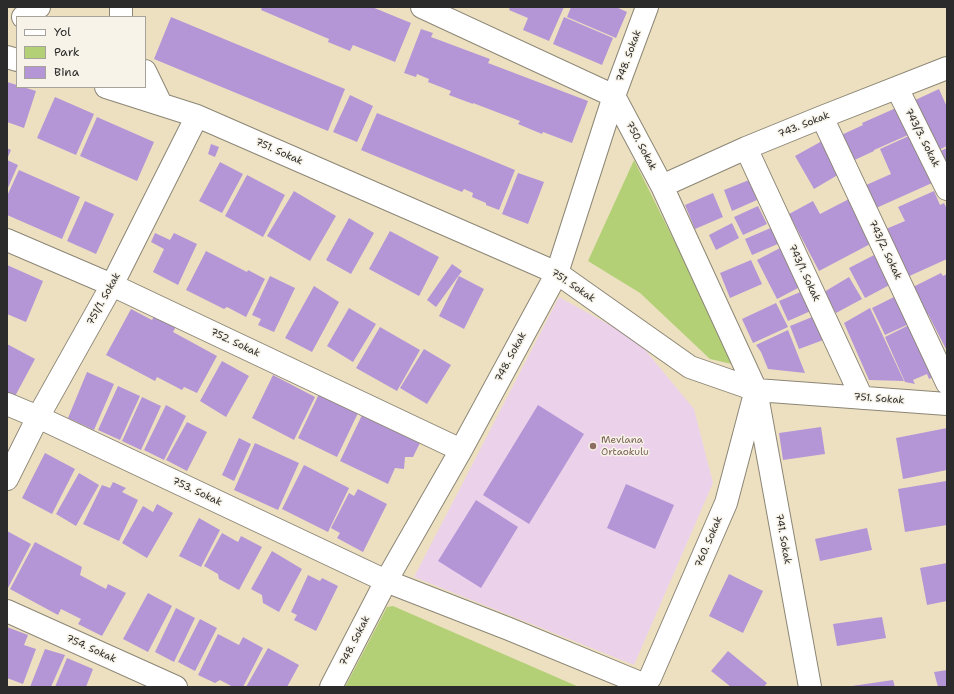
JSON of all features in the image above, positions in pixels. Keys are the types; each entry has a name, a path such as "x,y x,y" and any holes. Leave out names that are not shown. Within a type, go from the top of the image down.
{"street":[{"path":"25,16 39,7"},
{"path":"422,7 614,96"},
{"name":"748. Sokak","path":"331,687 386,580 461,450 557,273 614,96 647,7"},
{"path":"7,27 16,22"},
{"name":"743. Sokak","path":"662,186 746,148 947,68"},
{"path":"146,73 160,104"},
{"name":"751. Sokak","path":"109,88 197,116 557,273 690,367 756,390 947,404"},
{"name":"743/3. Sokak","path":"897,88 947,189"},
{"name":"750. Sokak","path":"614,96 662,186 756,390"},
{"name":"751/1. Sokak","path":"7,479 38,417 112,285 197,116"},
{"name":"743/2. Sokak","path":"822,117 947,383"},
{"name":"743/1. Sokak","path":"746,148 862,398"},
{"name":"752. Sokak","path":"7,240 112,285 461,450"},
{"name":"760. Sokak","path":"644,686 650,678 726,503 756,390"},
{"name":"741. Sokak","path":"756,390 810,687"},
{"name":"753. Sokak","path":"7,404 38,417 386,580 509,629 644,686"},
{"name":"754. Sokak","path":"7,611 176,687"}],"shaded area":[{"name":"Mevlana Ortaokulu","path":"559,297 637,340 694,409 713,483 634,665 414,577"}],"green space":[{"path":"634,160 736,365 710,359 640,293 588,261"},
{"path":"393,606 579,687 345,687 387,607"}],"building":[{"path":"262,7 372,7 411,23 395,62 353,45 350,51 328,42 329,39 261,10"},
{"path":"510,7 564,7 549,41 523,30 528,18 509,10"},
{"path":"571,7 616,7 627,12 616,38 567,17"},
{"path":"171,17 345,89 328,131 154,59"},
{"path":"564,17 613,38 602,65 553,44"},
{"path":"421,29 433,33 431,37 490,59 488,63 588,101 572,143 543,132 542,134 518,124 520,121 449,95 451,91 428,82 429,79 417,74 416,77 404,73"},
{"path":"7,82 16,85 16,88 26,88 36,91 24,128 7,122"},
{"path":"939,89 947,107 947,146 934,152 911,102"},
{"path":"350,95 373,106 357,142 333,132"},
{"path":"55,97 94,114 76,155 37,138"},
{"path":"896,108 908,135 848,163 837,137 863,125 862,123"},
{"path":"377,113 515,170 499,210 472,197 473,193 464,189 462,192 361,150"},
{"path":"97,117 154,142 137,181 80,156"},
{"path":"911,135 932,183 874,209 864,186 891,174 880,149"},
{"path":"822,141 841,173 814,189 795,156"},
{"path":"211,144 219,147 215,157 208,154"},
{"path":"7,148 11,150 7,159"},
{"path":"947,148 947,183 936,153"},
{"path":"7,160 18,165 7,190"},
{"path":"220,162 243,174 222,213 199,201"},
{"path":"19,170 80,197 62,239 7,215 7,196"},
{"path":"518,173 544,182 528,224 502,214"},
{"path":"247,175 285,195 263,237 225,216"},
{"path":"749,180 757,200 732,211 724,190"},
{"path":"294,191 336,216 310,261 267,236"},
{"path":"934,191 940,205 944,203 947,209 947,259 905,278 886,229 905,221 898,207"},
{"path":"713,193 723,217 695,229 685,205"},
{"path":"851,198 874,242 819,271 789,214 813,201 820,214"},
{"path":"85,201 114,214 96,254 67,241"},
{"path":"758,206 767,224 743,235 734,217"},
{"path":"349,218 374,233 351,274 326,260"},
{"path":"732,223 739,238 716,250 709,235"},
{"path":"773,227 780,243 752,255 745,239"},
{"path":"390,231 439,257 419,296 369,269"},
{"path":"155,233 170,240 174,233 197,244 178,285 153,272 164,249 151,242"},
{"path":"780,248 800,287 777,299 757,260"},
{"path":"206,251 247,272 248,270 265,279 246,317 227,307 224,309 186,290"},
{"path":"876,254 897,281 865,298 849,268"},
{"path":"751,260 762,284 730,298 720,273"},
{"path":"452,264 462,271 436,307 427,300"},
{"path":"7,265 43,281 26,322 7,314"},
{"path":"941,273 943,276 947,274 947,351 913,287"},
{"path":"270,276 295,288 274,332 258,325 261,319 252,315"},
{"path":"459,276 484,289 464,329 439,316"},
{"path":"849,277 862,299 836,313 824,292"},
{"path":"314,286 339,302 312,352 285,338"},
{"path":"805,290 813,310 788,321 779,301"},
{"path":"896,296 909,324 885,335 872,308"},
{"path":"776,303 788,327 753,343 742,319"},
{"path":"349,308 376,324 353,362 327,346"},
{"path":"870,308 904,381 869,380 844,323"},
{"path":"131,309 152,320 158,309 179,321 173,332 217,356 197,393 184,387 182,390 157,377 155,381 106,355"},
{"path":"817,315 826,339 799,349 790,326"},
{"path":"909,325 940,374 929,379 927,374 913,380 915,384 905,382 885,337"},
{"path":"380,327 420,350 397,391 356,368"},
{"path":"788,330 805,373 768,369 761,352 756,345"},
{"path":"7,344 35,359 13,400 7,397"},
{"path":"424,349 451,365 427,404 400,388"},
{"path":"222,361 249,376 226,417 200,401"},
{"path":"87,372 114,384 94,430 68,418"},
{"path":"273,375 315,397 294,440 252,418"},
{"path":"118,386 140,396 120,440 98,430"},
{"path":"319,394 358,413 337,457 298,438"},
{"path":"142,397 161,406 141,450 122,441"},
{"path":"166,405 186,416 164,460 144,450"},
{"path":"538,405 584,434 529,524 483,495"},
{"path":"363,413 421,441 413,457 405,457 404,469 395,468 388,484 340,461"},
{"path":"187,422 207,432 187,471 166,460"},
{"path":"821,427 825,454 783,460 779,433"},
{"path":"947,428 947,470 903,479 896,438"},
{"path":"239,438 251,444 234,481 222,475"},
{"path":"255,443 299,463 278,510 234,490"},
{"path":"45,453 75,469 52,514 22,498"},
{"path":"304,465 349,488 328,532 282,509"},
{"path":"79,473 99,485 76,526 56,514"},
{"path":"946,481 947,525 905,532 898,489"},
{"path":"113,482 126,488 122,492 138,500 119,541 83,524 102,485 110,488"},
{"path":"626,484 674,505 655,549 607,528"},
{"path":"358,489 387,504 363,552 337,538 340,533 331,528 349,493 354,496"},
{"path":"476,500 518,527 481,588 438,561"},
{"path":"157,504 173,513 147,558 122,543 143,506 153,512"},
{"path":"199,518 220,530 201,567 179,556"},
{"path":"867,528 872,550 820,561 815,539"},
{"path":"7,531 31,544 8,588 7,587"},
{"path":"222,533 238,542 241,536 262,547 239,590 219,579 218,574 204,566"},
{"path":"35,542 82,567 80,575 106,589 108,584 126,593 102,636 78,624 81,619 61,609 58,615 10,589"},
{"path":"272,551 302,569 279,612 263,603 262,595 251,589"},
{"path":"947,563 947,601 927,605 920,568"},
{"path":"729,574 763,591 743,633 709,616"},
{"path":"308,575 320,581 322,578 338,586 316,631 294,620 297,615 291,612"},
{"path":"148,593 172,606 148,652 123,639"},
{"path":"176,608 195,618 174,662 155,652"},
{"path":"882,617 886,638 837,646 833,624"},
{"path":"200,619 217,628 195,671 178,662"},
{"path":"7,627 28,635 24,645 36,649 23,684 7,678"},
{"path":"218,634 239,645 243,637 263,648 243,687 233,687 220,680 215,683 198,675"},
{"path":"268,648 299,665 287,687 246,687"},
{"path":"45,649 65,655 51,687 30,687"},
{"path":"728,651 767,683 764,687 731,687 711,671"},
{"path":"67,658 93,669 86,687 55,687"},
{"path":"947,670 947,687 938,687 934,672"},
{"path":"893,680 895,687 852,686"}],"place":[{"name":"Mevlana Ortaokulu","path":"593,446"}]}
